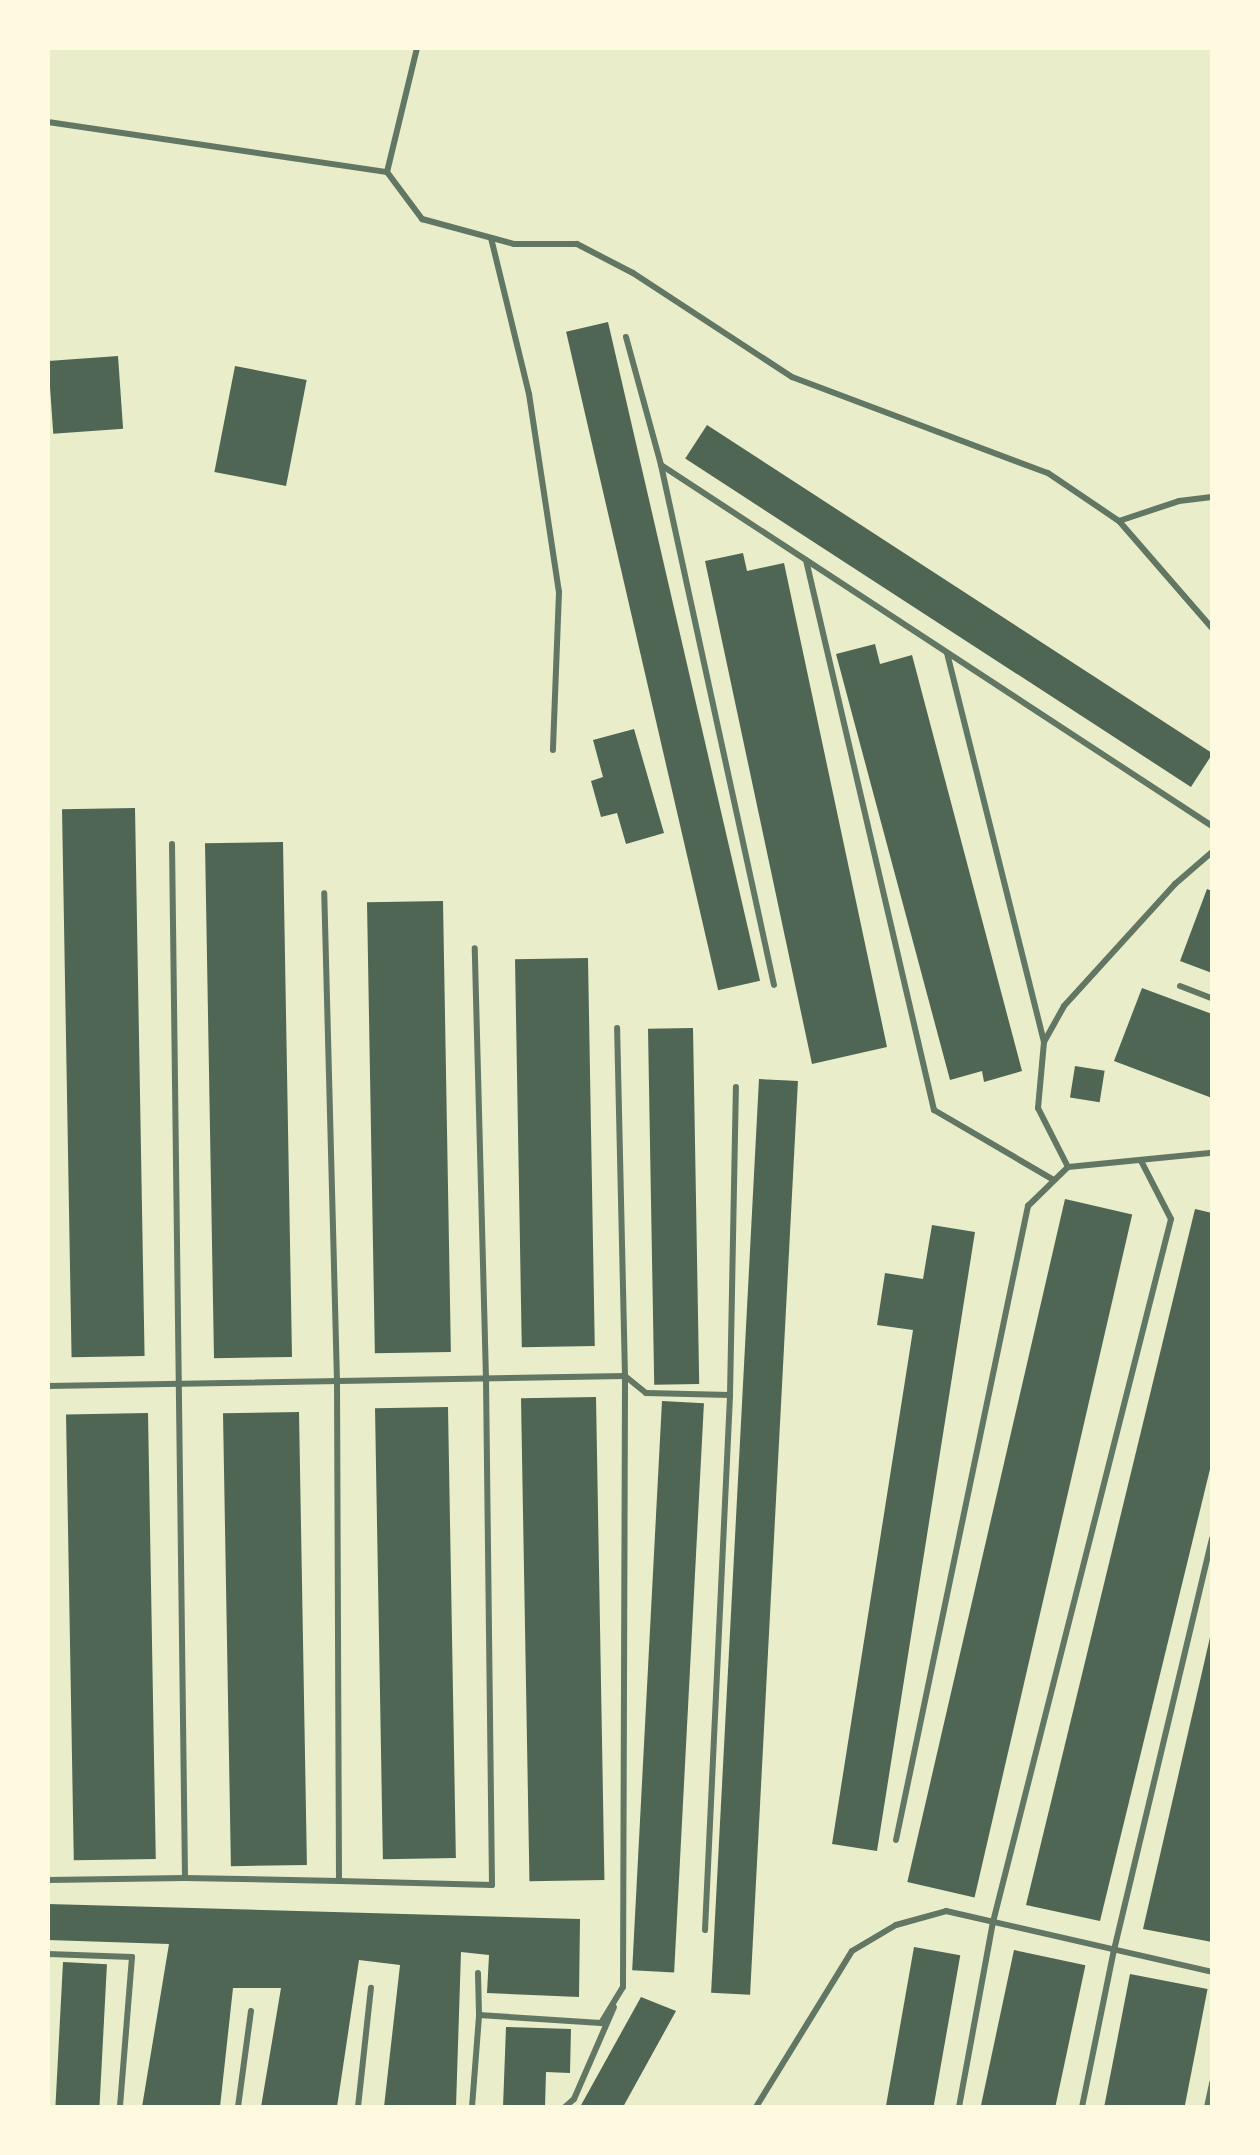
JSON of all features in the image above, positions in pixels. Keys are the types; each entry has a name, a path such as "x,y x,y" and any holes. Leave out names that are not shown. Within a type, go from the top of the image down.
{"lane":[{"path":"387,172 417,48"},
{"path":"48,122 387,172 422,219 514,244 577,244 633,273 792,377 1048,473 1119,521 1212,628"},
{"path":"491,238 529,394 559,592 553,750"},
{"path":"626,337 661,465 774,985"},
{"path":"661,465 1212,826"},
{"path":"1119,521 1179,501 1212,497"},
{"path":"806,560 934,1110 1054,1180"},
{"path":"947,652 1044,1042 1038,1108 1068,1167"},
{"path":"172,844 185,1878"},
{"path":"1044,1042 1064,1006 1175,884 1212,852"},
{"path":"324,893 337,1381 339,1881"},
{"path":"48,1880 185,1878 492,1885 486,1379 475,948"},
{"path":"1180,986 1212,998"},
{"path":"565,2107 574,2099 623,1987 625,1376 617,1028"},
{"path":"705,1930 730,1395 736,1087"},
{"path":"896,1840 1028,1206 1068,1167 1212,1153"},
{"path":"959,2107 993,1922 1171,1219 1141,1161"},
{"path":"48,1386 625,1376 646,1393 730,1395"},
{"path":"1082,2107 1114,1950 1212,1539"},
{"path":"756,2107 852,1951 896,1925 946,1911 1212,1972"},
{"path":"48,1954 132,1957 120,2107"},
{"path":"472,2107 479,2015 478,1973"},
{"path":"479,2015 601,2023 623,1987"},
{"path":"358,2107 371,1988"},
{"path":"238,2107 251,2011"},
{"path":"1207,2107 1212,2083"}],"building":[{"path":"608,322 760,981 718,990 566,332"},
{"path":"118,356 123,429 53,434 48,361"},
{"path":"235,366 307,380 286,486 214,472"},
{"path":"707,425 1212,753 1191,787 685,459"},
{"path":"743,553 747,571 784,563 887,1047 812,1064 705,561"},
{"path":"875,644 880,664 912,655 1022,1071 984,1082 982,1071 950,1080 836,654"},
{"path":"634,729 664,833 626,844 617,813 601,817 591,781 603,777 593,740"},
{"path":"135,808 145,1356 72,1357 62,809"},
{"path":"283,842 292,1357 214,1358 205,843"},
{"path":"1207,889 1212,891 1212,973 1180,961"},
{"path":"443,901 451,1352 375,1353 367,902"},
{"path":"588,958 595,1346 522,1347 515,959"},
{"path":"1142,988 1212,1014 1212,1098 1114,1061"},
{"path":"693,1028 699,1384 654,1385 648,1029"},
{"path":"1075,1066 1105,1071 1100,1102 1070,1098"},
{"path":"759,1079 798,1081 750,1995 711,1993"},
{"path":"1065,1199 1132,1215 975,1898 907,1882"},
{"path":"1195,1209 1212,1213 1212,1461 1100,1921 1026,1905"},
{"path":"932,1225 975,1232 877,1851 832,1844 913,1330 877,1325 885,1273 923,1279"},
{"path":"596,1397 604,1880 529,1881 521,1398"},
{"path":"662,1401 704,1403 674,1972 632,1970"},
{"path":"448,1407 456,1858 383,1859 375,1408"},
{"path":"299,1412 307,1865 231,1866 223,1413"},
{"path":"148,1413 156,1859 74,1860 66,1414"},
{"path":"1212,1634 1212,1942 1143,1929"},
{"path":"48,1904 580,1919 579,1997 487,1993 489,1955 461,1952 456,2107 384,2107 400,1965 359,1960 337,2107 261,2107 281,1988 233,1988 220,2107 142,2107 169,1944 48,1940"},
{"path":"914,1947 960,1955 934,2107 886,2107"},
{"path":"1014,1950 1085,1965 1055,2107 981,2107"},
{"path":"63,1962 107,1964 99,2107 55,2107"},
{"path":"1130,1974 1208,1989 1185,2107 1104,2107"},
{"path":"641,1997 676,2011 623,2107 580,2107"},
{"path":"506,2027 571,2029 570,2073 546,2072 545,2107 503,2107"}]}
